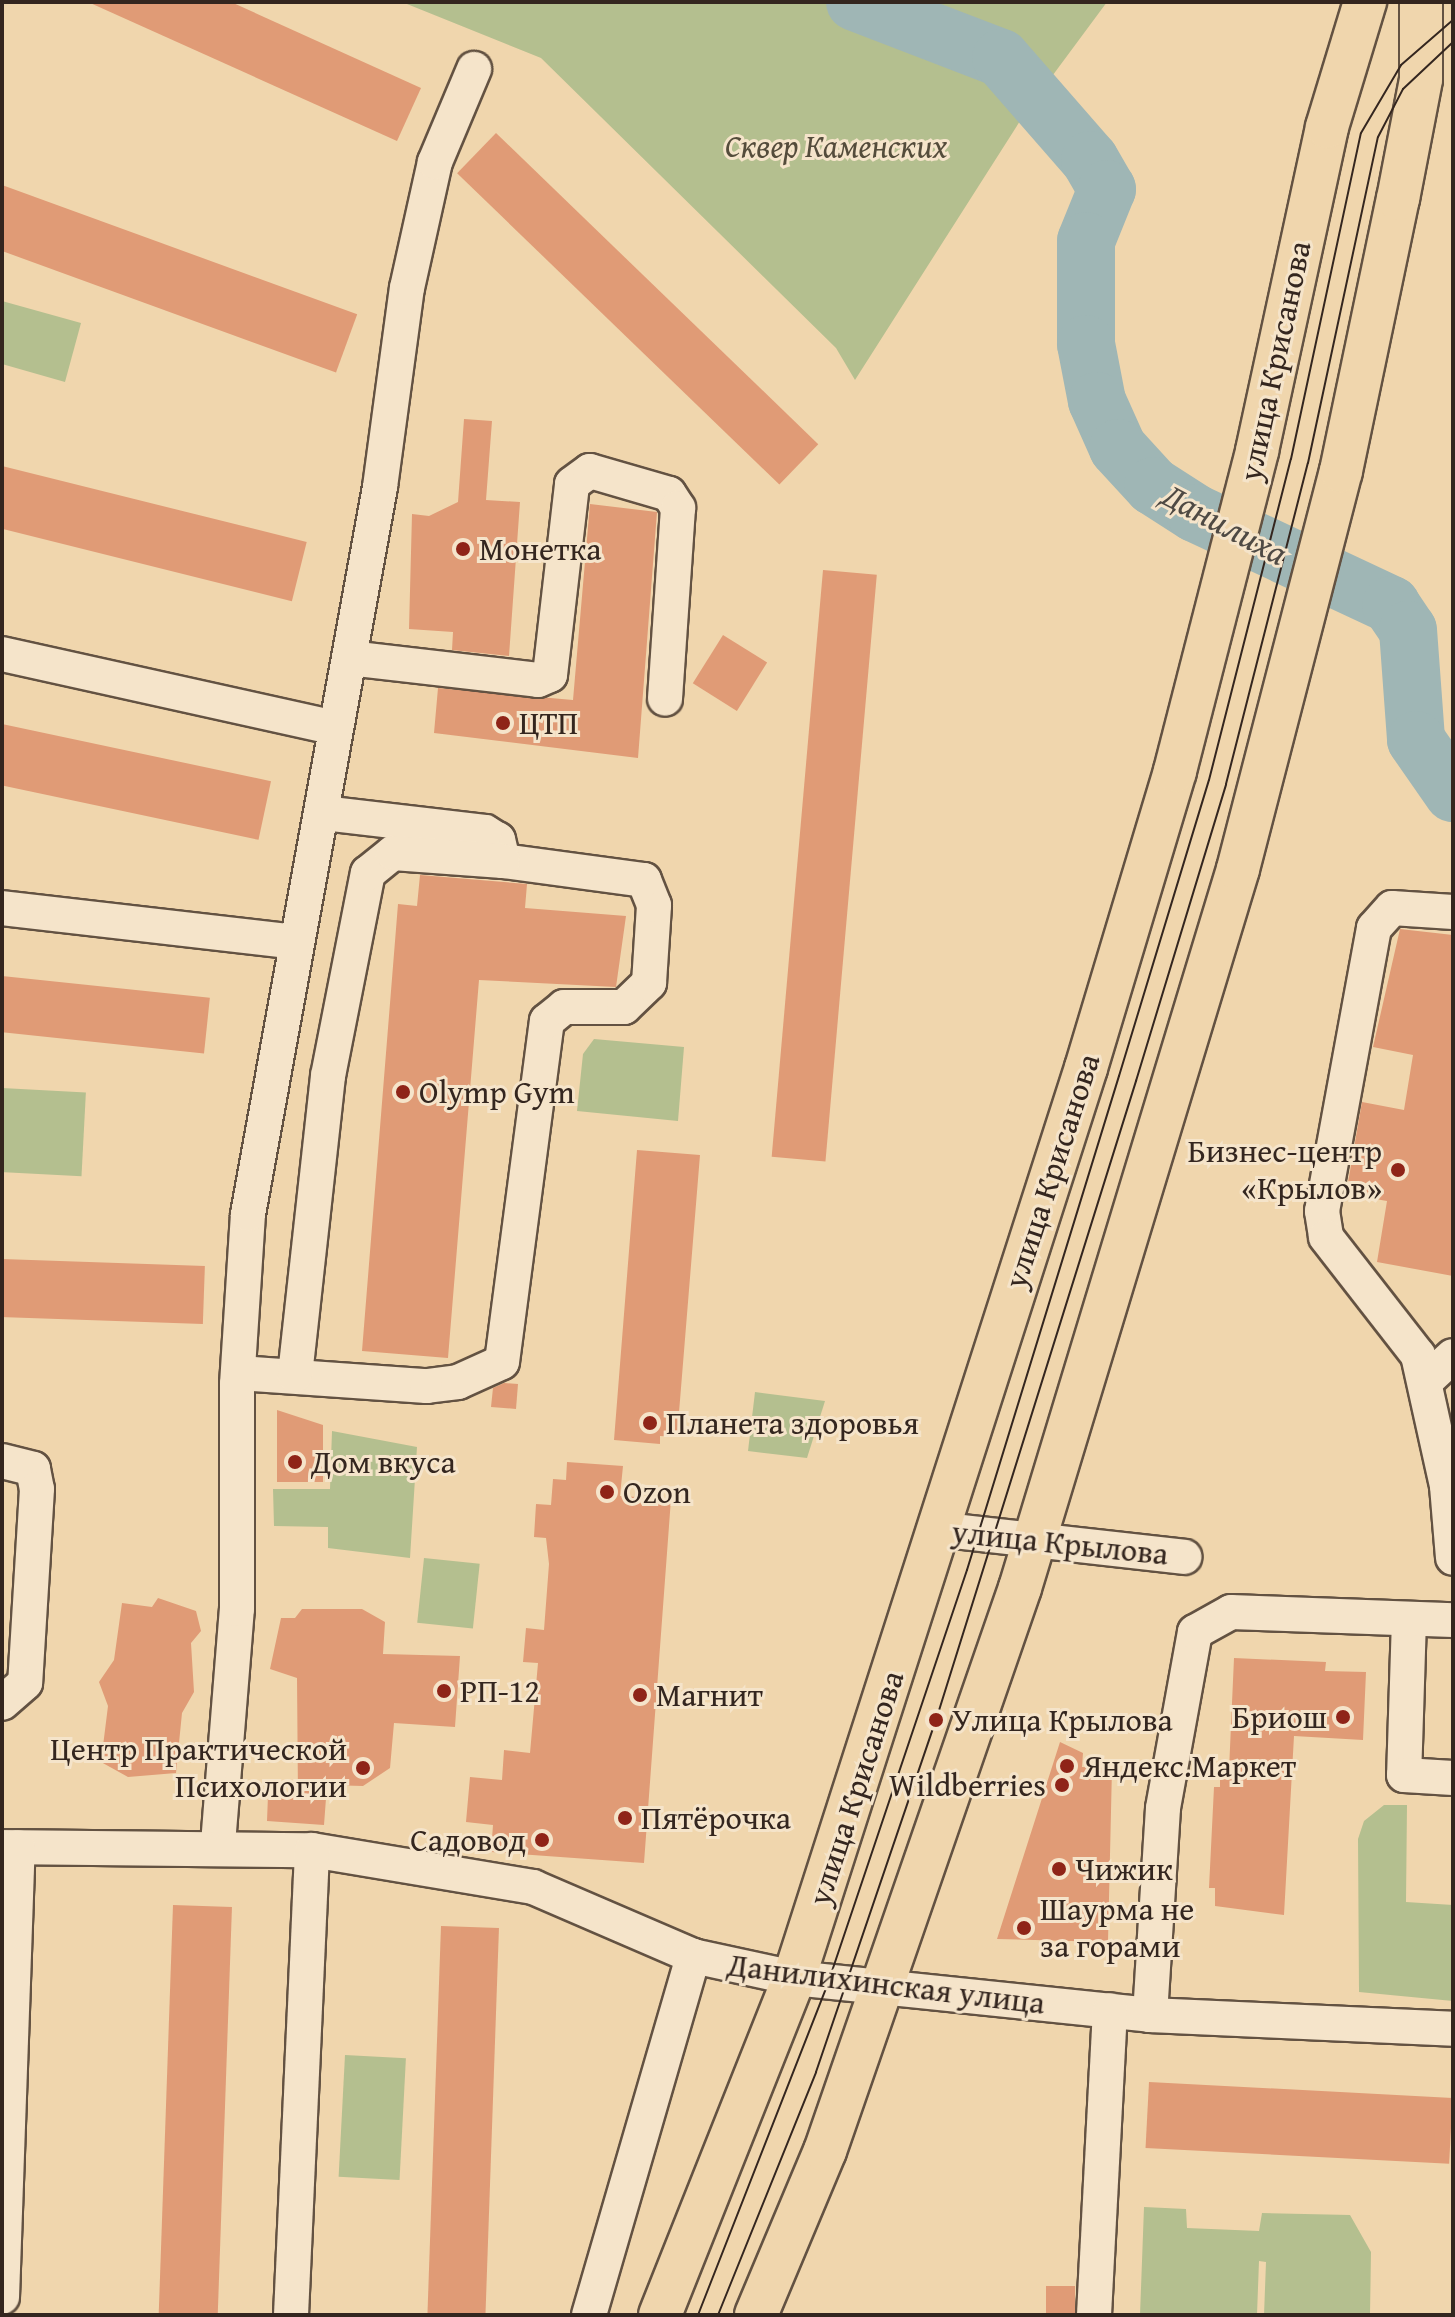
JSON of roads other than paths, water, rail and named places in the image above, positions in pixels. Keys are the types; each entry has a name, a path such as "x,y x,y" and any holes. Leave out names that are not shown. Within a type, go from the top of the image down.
{"main road":[{"path":"756,2315 825,2151 1033,1540 1263,777 1341,471 1417,108 1432,20 1364,8"},
{"name":"улица Крисанова","path":"660,2315 794,1978 1086,1068 1179,756 1257,451 1314,183 1364,8"}],"street":[{"path":"218,1844 237,1609 239,1373 248,1214 296,942 324,813 425,200 474,69"},
{"path":"349,658 538,680 550,675 572,484 590,471 669,494 678,508 665,699"},
{"path":"2,654 336,728"},
{"path":"324,813 485,832 498,840 503,861"},
{"path":"239,1373 438,1385 506,1356 547,1021 564,1007 624,1007 646,993 654,905 644,880 630,873 393,853 368,873 328,1076 295,1375"},
{"path":"2,908 296,942"},
{"path":"1453,912 1392,908 1374,928 1322,1211 1326,1237 1390,1310 1427,1380 1453,1558"},
{"path":"1427,1380 1453,1356"},
{"path":"2,1461 33,1469 37,1489 25,1683 2,1703"},
{"name":"улица Крылова","path":"936,1529 1184,1557"},
{"path":"1150,2015 1163,1808 1195,1632 1231,1612 1453,1620"},
{"path":"1409,1619 1404,1775 1453,1778"},
{"name":"Данилихинская улица","path":"10,1847 218,1844 312,1850 533,1887 693,1956 794,1978 880,1990 1150,2015 1453,2029"},
{"path":"2,2297 10,1847"},
{"path":"291,2315 312,1850"},
{"path":"589,2315 693,1956"},
{"path":"1094,2315 1110,2010"}],"waterway":[{"name":"Данилиха","path":"855,2 1001,58 1090,160 1107,189 1086,241 1086,344 1097,401 1118,448 1153,486 1195,513 1391,605 1408,630 1416,740 1453,793"}],"tram line":[{"path":"698,2315 828,1983 967,1570 1209,780 1291,459 1361,133 1401,65 1453,20"},
{"path":"718,2315 816,2072 936,1720 1136,1081 1226,784 1308,463 1378,137 1403,89 1453,42"}],"place":[{"name":"Монетка","path":"463,549"},
{"name":"ЦТП","path":"503,723"},
{"name":"Olymp Gym","path":"403,1092"},
{"name":"Бизнес-центр «Крылов»","path":"1398,1170"},
{"name":"Планета здоровья","path":"650,1423"},
{"name":"Дом вкуса","path":"295,1462"},
{"name":"Ozon","path":"607,1492"},
{"name":"РП-12","path":"444,1691"},
{"name":"Магнит","path":"640,1695"},
{"name":"Бриош","path":"1343,1717"},
{"name":"Улица Крылова","path":"936,1720"},
{"name":"Яндекс.Маркет","path":"1067,1766"},
{"name":"Центр Практической Психологии","path":"363,1768"},
{"name":"Wildberries","path":"1062,1785"},
{"name":"Пятёрочка","path":"625,1818"},
{"name":"Садовод","path":"542,1840"},
{"name":"Чижик","path":"1059,1869"},
{"name":"Шаурма не за горами","path":"1024,1928"}],"park label":[{"name":"Сквер Каменских","path":"836,146"}]}
